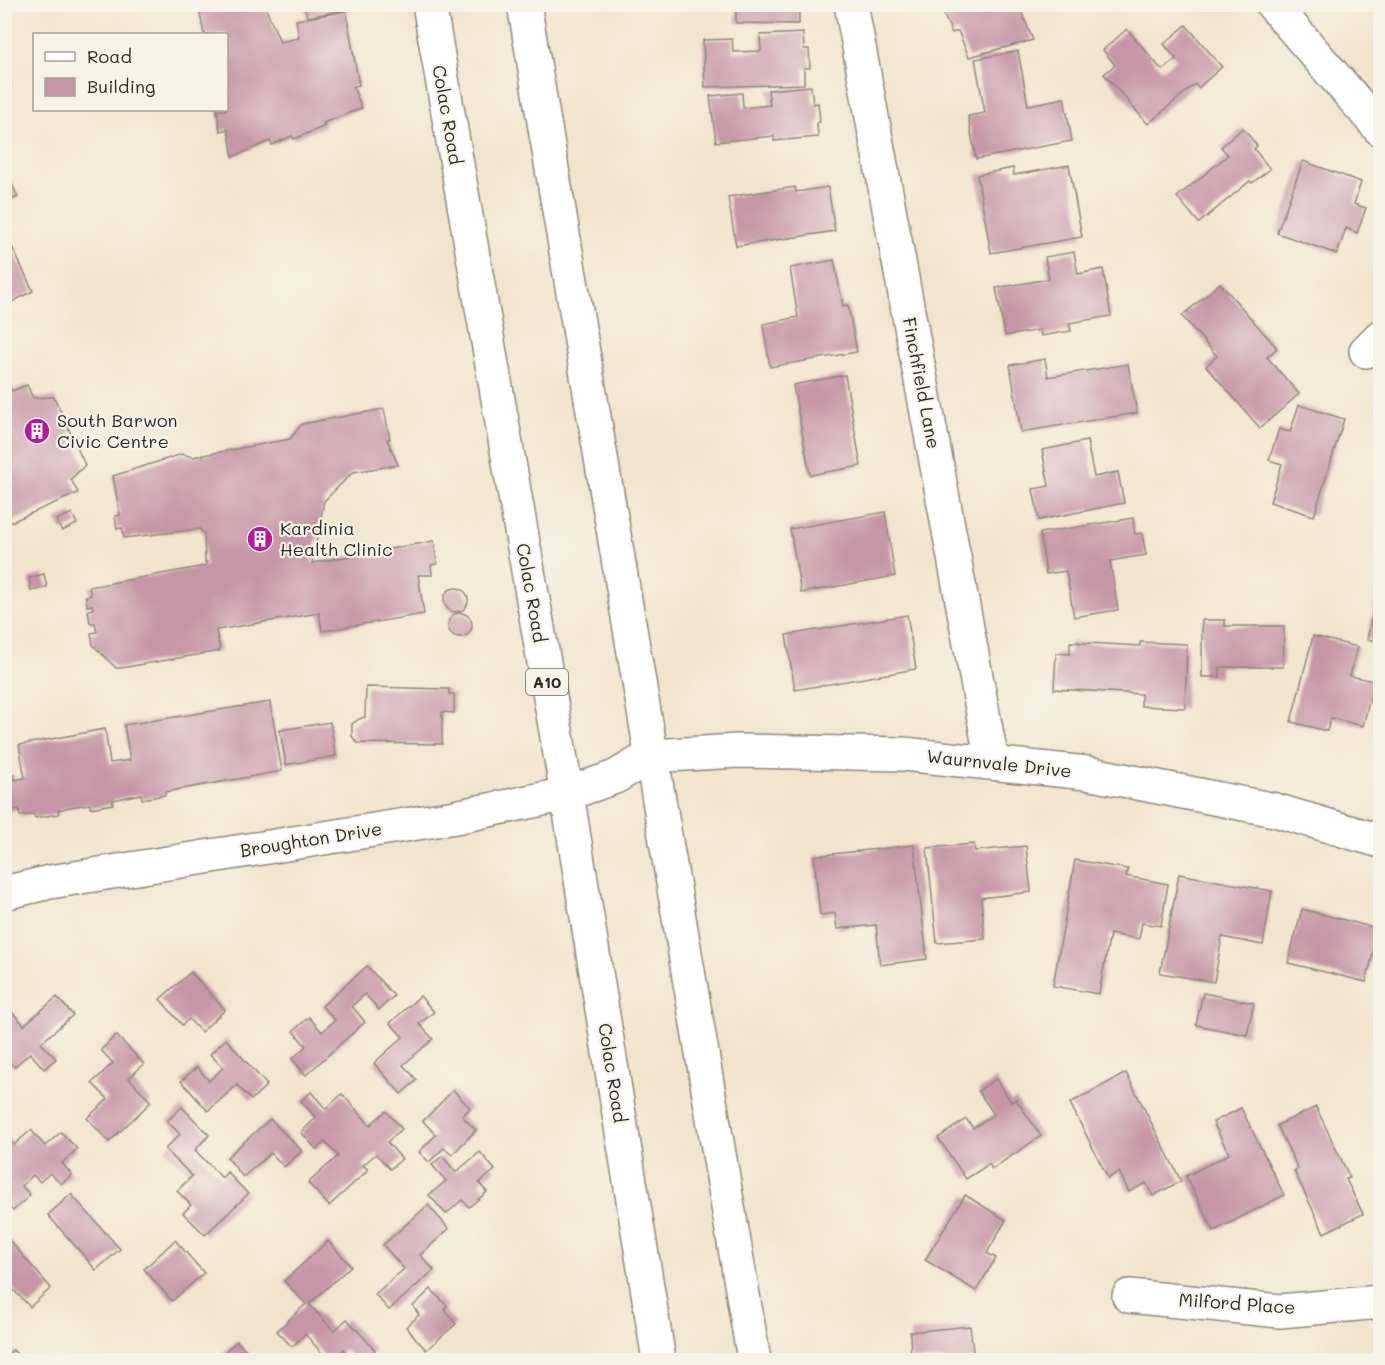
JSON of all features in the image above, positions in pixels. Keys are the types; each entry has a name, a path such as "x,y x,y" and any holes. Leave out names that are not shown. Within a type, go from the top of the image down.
{"main road":[{"name":"Colac Road","path":"429,4 567,794 659,1360"},
{"path":"524,4 754,1360"},
{"name":"Finchfield Lane","path":"851,4 992,762"},
{"path":"1272,4 1380,129"},
{"name":"Waurnvale Drive","path":"615,777 651,756 737,751 903,754 1087,773 1263,808 1380,841"},
{"name":"Broughton Drive","path":"4,893 50,882 455,817 567,794 615,777"},
{"name":"Milford Place","path":"1129,1296 1280,1311 1380,1302"}],"building":[{"path":"198,4 264,4 280,42 299,38 296,20 346,11 359,85 353,87 362,108 323,123 325,126 294,139 292,136 272,145 270,141 233,157 228,129 220,131 217,111 228,111 228,33 204,33"},
{"path":"304,4 357,4 358,8 307,17"},
{"path":"736,4 799,4 799,24 736,23"},
{"path":"939,4 991,4 994,12 1011,4 1018,4 1033,40 969,57 958,31 952,33"},
{"path":"1186,25 1222,67 1198,88 1195,84 1148,124 1104,74 1115,65 1103,50 1127,29 1162,70 1176,59 1164,44"},
{"path":"803,33 804,49 809,49 810,68 804,68 804,84 705,87 703,40 732,39 733,52 761,51 760,35"},
{"path":"1018,51 1028,105 1064,98 1072,141 976,159 968,116 985,113 975,59"},
{"path":"5,62 11,85 5,115"},
{"path":"811,86 813,104 818,103 820,122 817,123 818,137 774,141 774,136 716,142 710,96 742,93 743,108 770,105 768,90"},
{"path":"1243,128 1257,146 1254,149 1270,169 1252,183 1250,181 1199,223 1177,197 1228,155 1221,147"},
{"path":"1303,161 1361,182 1354,204 1366,208 1357,233 1346,228 1337,254 1277,233"},
{"path":"1069,165 1082,237 991,253 977,175 1013,168 1014,175"},
{"path":"4,167 18,197 4,203"},
{"path":"795,187 796,192 828,187 835,231 736,246 728,197"},
{"path":"4,230 33,291 4,306"},
{"path":"1074,252 1078,274 1103,269 1111,316 1069,323 1071,331 1041,336 1040,330 1005,336 996,288 1049,279 1045,257"},
{"path":"834,260 843,306 848,305 857,352 770,367 763,324 798,317 790,268"},
{"path":"1220,283 1277,348 1267,357 1299,394 1260,428 1206,366 1217,356 1182,316"},
{"path":"1045,359 1048,377 1128,364 1137,413 1021,432 1010,365"},
{"name":"South Barwon Civic Centre","path":"4,374 12,391 27,385 33,398 54,397 85,465 71,479 78,493 4,525"},
{"path":"845,375 861,466 810,475 793,385"},
{"path":"1299,405 1344,419 1314,516 1270,502 1282,464 1269,460 1279,429 1290,432"},
{"name":"Kardinia Health Clinic","path":"384,409 390,439 387,439 398,465 353,472 324,501 312,563 434,541 437,564 431,565 432,575 418,575 424,614 322,631 319,613 216,630 220,651 121,668 116,668 93,645 91,633 97,632 95,623 90,623 88,610 93,609 92,605 87,606 86,596 91,595 89,587 205,566 207,562 205,562 204,534 200,529 124,538 122,528 117,529 115,516 120,515 113,476 182,454 193,457 290,439 302,424"},
{"path":"1087,441 1094,477 1118,472 1124,503 1039,520 1033,489 1049,486 1042,450"},
{"path":"885,512 895,576 801,593 790,529"},
{"path":"72,513 77,524 62,531 56,520"},
{"path":"1133,518 1135,534 1142,533 1146,555 1110,561 1118,610 1074,617 1066,571 1046,574 1040,533"},
{"path":"44,574 47,587 31,591 29,578"},
{"path":"1380,579 1380,642 1367,639"},
{"path":"456,588 464,592 468,600 464,608 456,612 448,608 444,600 448,592"},
{"path":"460,613 468,617 472,625 468,633 460,637 452,633 448,625 452,617"},
{"path":"907,615 916,669 795,690 786,635"},
{"path":"1202,620 1225,620 1225,626 1284,626 1283,667 1220,667 1220,677 1202,677"},
{"path":"1313,636 1358,647 1350,676 1374,681 1363,726 1331,718 1327,731 1291,722"},
{"path":"1070,642 1140,646 1140,642 1187,644 1185,708 1141,706 1141,694 1054,689 1056,653 1070,654"},
{"path":"366,687 449,689 449,694 454,694 454,713 442,712 442,744 357,743 352,736 352,724 365,717"},
{"path":"270,702 282,771 165,792 165,795 142,799 141,794 113,800 113,804 90,808 90,804 70,807 58,810 59,814 35,818 34,814 20,816 19,809 4,812 4,776 14,775 15,780 25,778 19,745 105,729 110,763 130,760 124,725"},
{"path":"330,722 336,756 286,765 280,730"},
{"path":"974,844 975,851 1026,846 1031,892 981,898 985,939 937,943 927,848"},
{"path":"914,845 927,959 880,965 876,925 837,929 835,913 820,915 814,856"},
{"path":"1075,860 1128,869 1126,876 1168,884 1161,926 1142,923 1139,939 1110,934 1099,994 1053,986"},
{"path":"1179,874 1272,891 1263,945 1222,937 1214,982 1160,973"},
{"path":"1302,909 1379,929 1366,982 1288,963"},
{"path":"367,966 394,996 379,1010 365,994 352,1006 365,1022 306,1075 292,1059 306,1046 293,1031 309,1017 322,1032 335,1020 322,1006"},
{"path":"191,972 225,1010 201,1032 189,1019 182,1025 160,999"},
{"path":"1203,993 1254,1003 1247,1035 1196,1025"},
{"path":"420,996 434,1012 419,1024 433,1039 403,1065 417,1080 401,1094 374,1063 403,1037 390,1023"},
{"path":"57,997 73,1015 41,1043 56,1059 44,1069 30,1053 14,1067 4,1057 4,1044 7,1042 4,1040 4,1015 10,1010 24,1025"},
{"path":"116,1035 144,1064 129,1078 151,1102 109,1142 87,1118 108,1099 92,1083 113,1063 101,1050"},
{"path":"226,1039 267,1085 251,1100 237,1085 208,1111 181,1081 197,1067 209,1081 223,1068 210,1054"},
{"path":"1126,1073 1181,1181 1153,1196 1146,1183 1129,1192 1119,1172 1108,1178 1070,1103"},
{"path":"996,1079 1011,1102 1016,1099 1041,1136 992,1169 989,1164 966,1179 938,1138 966,1119 973,1128 994,1114 978,1091"},
{"path":"453,1090 470,1108 462,1116 476,1130 452,1155 444,1148 429,1162 419,1152 436,1135 423,1121"},
{"path":"311,1092 326,1109 342,1094 370,1125 386,1111 402,1129 387,1142 402,1159 390,1169 376,1154 363,1165 368,1170 329,1206 308,1183 338,1156 325,1142 316,1149 301,1132 316,1118 301,1101"},
{"path":"182,1107 209,1135 195,1150 222,1178 227,1172 248,1194 205,1235 183,1213 191,1205 177,1191 192,1176 165,1149 180,1134 167,1121"},
{"path":"1316,1107 1350,1178 1346,1179 1363,1214 1324,1233 1294,1171 1298,1169 1277,1125"},
{"path":"1241,1108 1284,1195 1214,1231 1186,1176 1229,1154 1213,1122"},
{"path":"270,1119 302,1151 284,1167 271,1153 243,1177 227,1157"},
{"path":"31,1130 45,1146 61,1132 77,1149 62,1163 72,1175 61,1184 50,1173 40,1182 33,1175 22,1186 30,1195 13,1211 4,1202 4,1134 14,1145"},
{"path":"480,1152 495,1170 479,1183 487,1192 469,1207 462,1200 446,1214 429,1195 446,1181 432,1165 442,1156 456,1172"},
{"path":"71,1194 120,1249 96,1270 48,1215"},
{"path":"965,1195 1006,1220 987,1253 996,1258 976,1291 925,1260"},
{"path":"428,1205 449,1229 420,1255 434,1270 389,1310 375,1294 404,1269 383,1245"},
{"path":"4,1234 51,1288 30,1307 4,1280"},
{"path":"175,1240 204,1273 172,1301 144,1269"},
{"path":"328,1241 351,1266 309,1304 334,1331 347,1319 375,1350 364,1360 354,1360 344,1349 332,1360 328,1360 305,1334 292,1347 277,1331 306,1304 284,1281"},
{"path":"431,1289 447,1306 444,1309 456,1324 426,1350 406,1327 419,1315 413,1306"},
{"path":"970,1326 974,1360 911,1360 910,1332"},
{"path":"237,1341 255,1360 215,1360"},
{"path":"13,1350 23,1360 4,1360 4,1357"}],"place":[{"name":"South Barwon Civic Centre","path":"37,431"},
{"name":"Kardinia Health Clinic","path":"260,539"}]}
